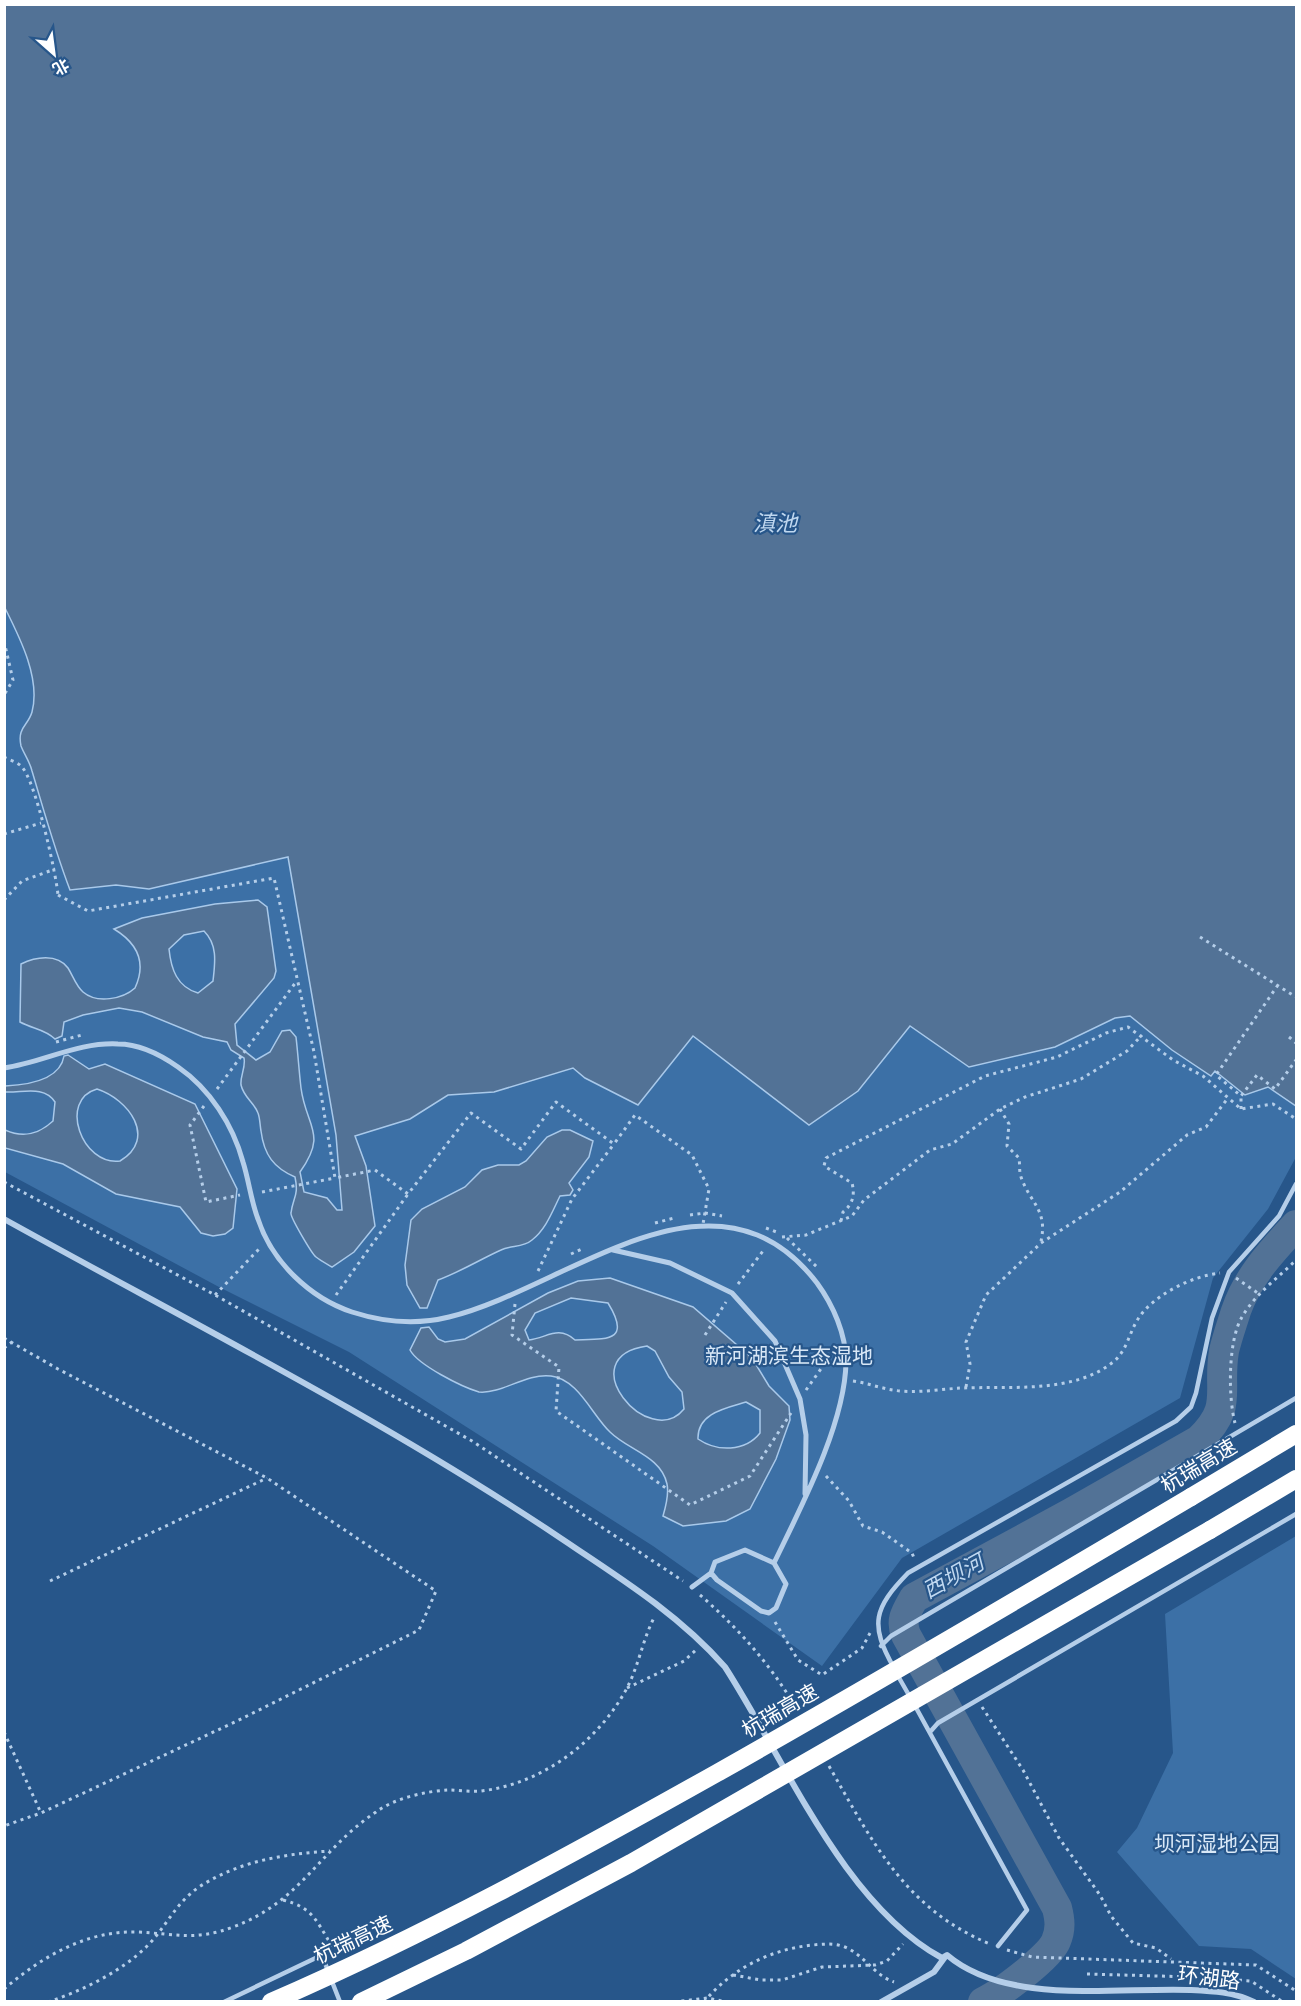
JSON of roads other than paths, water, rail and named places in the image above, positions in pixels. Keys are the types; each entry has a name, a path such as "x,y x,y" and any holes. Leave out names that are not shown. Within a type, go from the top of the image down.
{"highway":[{"name":"杭瑞高速","path":"271,2001 402,1942 553,1864 984,1620 1296,1434"},
{"path":"361,2001 486,1941 632,1863 1296,1479"}],"street":[{"path":"4,1068 44,1059 69,1048 94,1044 123,1043 148,1050 169,1060 189,1075 211,1097 239,1150 258,1222 288,1269 308,1289 330,1303 384,1320 412,1322 447,1318 516,1293 581,1261 612,1249 666,1230 704,1224 769,1242 791,1256 808,1272 824,1293 843,1336 846,1361 844,1380 831,1435 774,1563"},
{"path":"4,1219 384,1428 491,1492 661,1607 704,1643 725,1667 829,1842 883,1913 910,1937 942,1958 947,1954"},
{"path":"612,1249 670,1263 732,1293 775,1341 800,1399 806,1435 804,1500"},
{"path":"692,1587 711,1573 715,1562 745,1550 774,1563 786,1584 776,1608 769,1613 761,1611 717,1581 711,1573"},
{"path":"881,2001 934,1972 947,1954"},
{"name":"环湖路","path":"947,1954 960,1967 973,1974 1044,1992 1159,1989 1223,1992 1254,2001"}],"lane":[{"path":"998,1946 1027,1910 940,1756 930,1732 882,1647 877,1620 887,1594 908,1573 1176,1421 1191,1407 1212,1318 1229,1272 1279,1216 1296,1184"},
{"path":"882,1647 891,1636 1296,1398"},
{"path":"930,1732 938,1723 1296,1514"},
{"path":"224,2001 322,1955 340,2001"}],"water":[{"name":"滇池","path":"5,4 1296,5 1296,1106 1268,1087 1245,1095 1215,1071 1211,1076 1172,1050 1130,1016 1115,1018 1055,1047 969,1067 910,1026 858,1091 809,1125 693,1036 638,1105 585,1078 573,1068 494,1092 448,1095 410,1119 355,1136 366,1166 375,1226 354,1252 332,1267 316,1257 294,1221 291,1213 296,1193 295,1177 271,1160 262,1139 258,1113 241,1085 244,1058 231,1050 227,1042 203,1037 142,1012 119,1008 83,1015 64,1022 62,1036 55,1039 43,1031 20,1022 21,964 39,958 58,960 68,968 83,992 95,998 110,999 124,995 135,988 140,970 138,954 134,947 129,940 114,929 142,918 215,904 258,900 267,907 276,971 274,978 235,1024 237,1045 256,1060 270,1052 282,1031 290,1030 296,1037 301,1088 314,1139 313,1148 300,1172 304,1192 327,1198 337,1210 342,1210 336,1135 288,857 149,889 116,885 70,890 31,768 21,746 20,735 32,712 34,685 27,658 4,606","holes":["204,931 214,948 213,981 198,993 185,986 176,976 169,949 184,935"]},
{"path":"68,1055 89,1069 105,1064 195,1104 237,1189 233,1228 225,1234 213,1236 201,1233 180,1207 116,1194 63,1164 5,1148 5,1130 18,1134 30,1134 42,1129 53,1121 55,1102 45,1093 5,1092 5,1086 32,1083 49,1076 56,1071 64,1056","holes":["97,1089 108,1094 128,1110 138,1131 137,1141 131,1152 120,1161 107,1160 95,1153 86,1143 77,1118 79,1106 85,1095"]},
{"path":"562,1130 570,1130 593,1141 589,1157 569,1183 573,1190 570,1195 560,1196 545,1225 532,1240 501,1250 438,1280 427,1308 420,1308 407,1285 405,1265 411,1220 422,1209 465,1187 482,1170 498,1165 519,1165 526,1161 547,1137"},
{"path":"610,1278 693,1307 752,1358 769,1386 789,1406 790,1420 776,1459 750,1509 726,1521 683,1526 663,1516 668,1488 664,1474 651,1460 610,1432 569,1384 551,1376 541,1376 497,1390 479,1392 431,1369 410,1350 421,1328 429,1327 438,1339 445,1342 465,1339 548,1293 578,1281","holes":["571,1298 608,1303 615,1316 617,1332 612,1336 597,1339 575,1340 563,1333 558,1333 529,1340 525,1330 535,1313","647,1346 655,1351 669,1377 682,1392 684,1409 669,1419 652,1419 636,1411 623,1398 615,1382 615,1367 625,1354","746,1402 760,1410 760,1433 747,1444 731,1448 714,1446 698,1439 702,1423 707,1417 722,1409"]}],"waterway":[{"name":"西坝河","path":"983,2002 1024,1975 1052,1948 1059,1932 1058,1912 906,1635 904,1625 906,1612 914,1598 1199,1440 1217,1418 1220,1408 1224,1351 1241,1298 1262,1265 1296,1225"}],"park label":[{"name":"新河湖滨生态湿地","path":"789,1356"},
{"name":"坝河湿地公园","path":"1217,1844"}]}
